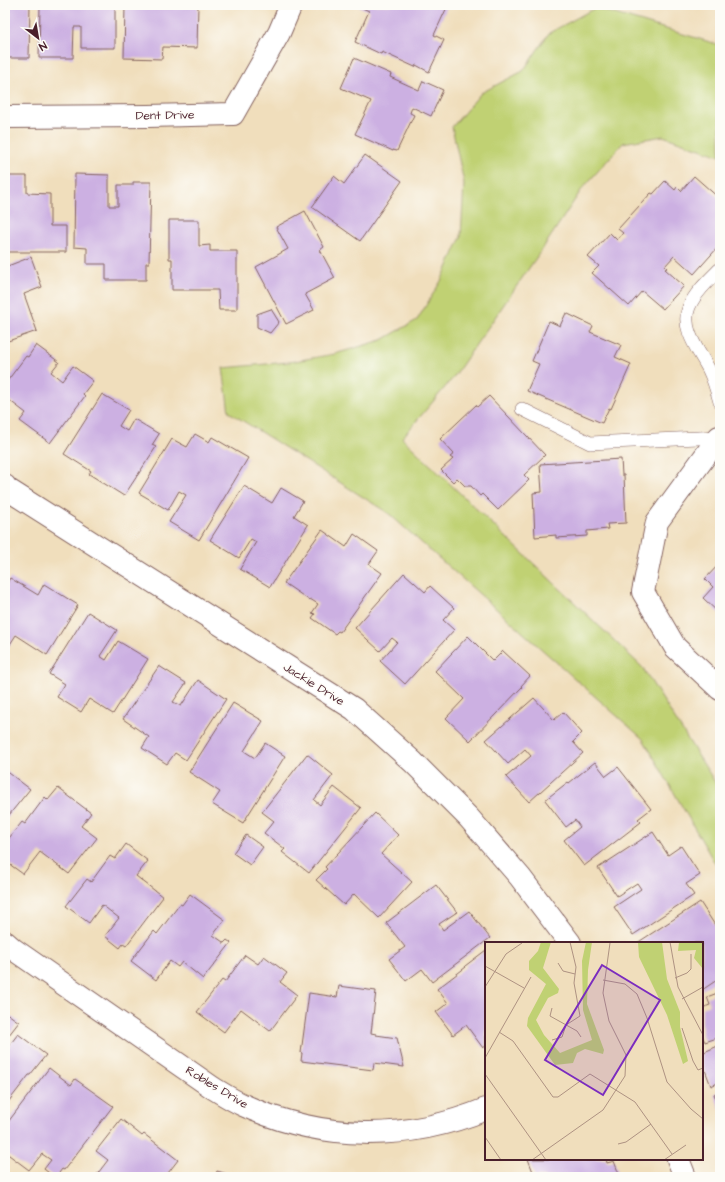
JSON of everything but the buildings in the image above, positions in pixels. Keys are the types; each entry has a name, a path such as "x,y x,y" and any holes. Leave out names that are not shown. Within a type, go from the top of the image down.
{"street":[{"name":"Dent Drive","path":"5,117 233,114 280,33 291,5"},
{"path":"720,433 657,522 643,592 674,647 720,689"},
{"name":"Jackie Drive","path":"5,486 7,489 354,710 413,762 468,818 520,877 569,942"},
{"name":"Robles Drive","path":"5,942 213,1088 242,1104 272,1117 304,1126 336,1131 369,1133 402,1132 436,1126 485,1109"},
{"path":"678,1160 685,1177"}],"lane":[{"path":"720,269 697,294 688,308 686,323 691,337 710,370 720,402"},
{"path":"522,409 590,443 720,433"}],"green space":[{"path":"595,8 720,45 720,156 663,136 623,143 582,189 453,378 402,438 642,667 720,790 720,872 643,739 388,513 229,412 223,368 289,362 335,354 382,340 417,320 441,281 461,237 464,183 452,127 481,93 523,71 549,33"}]}
